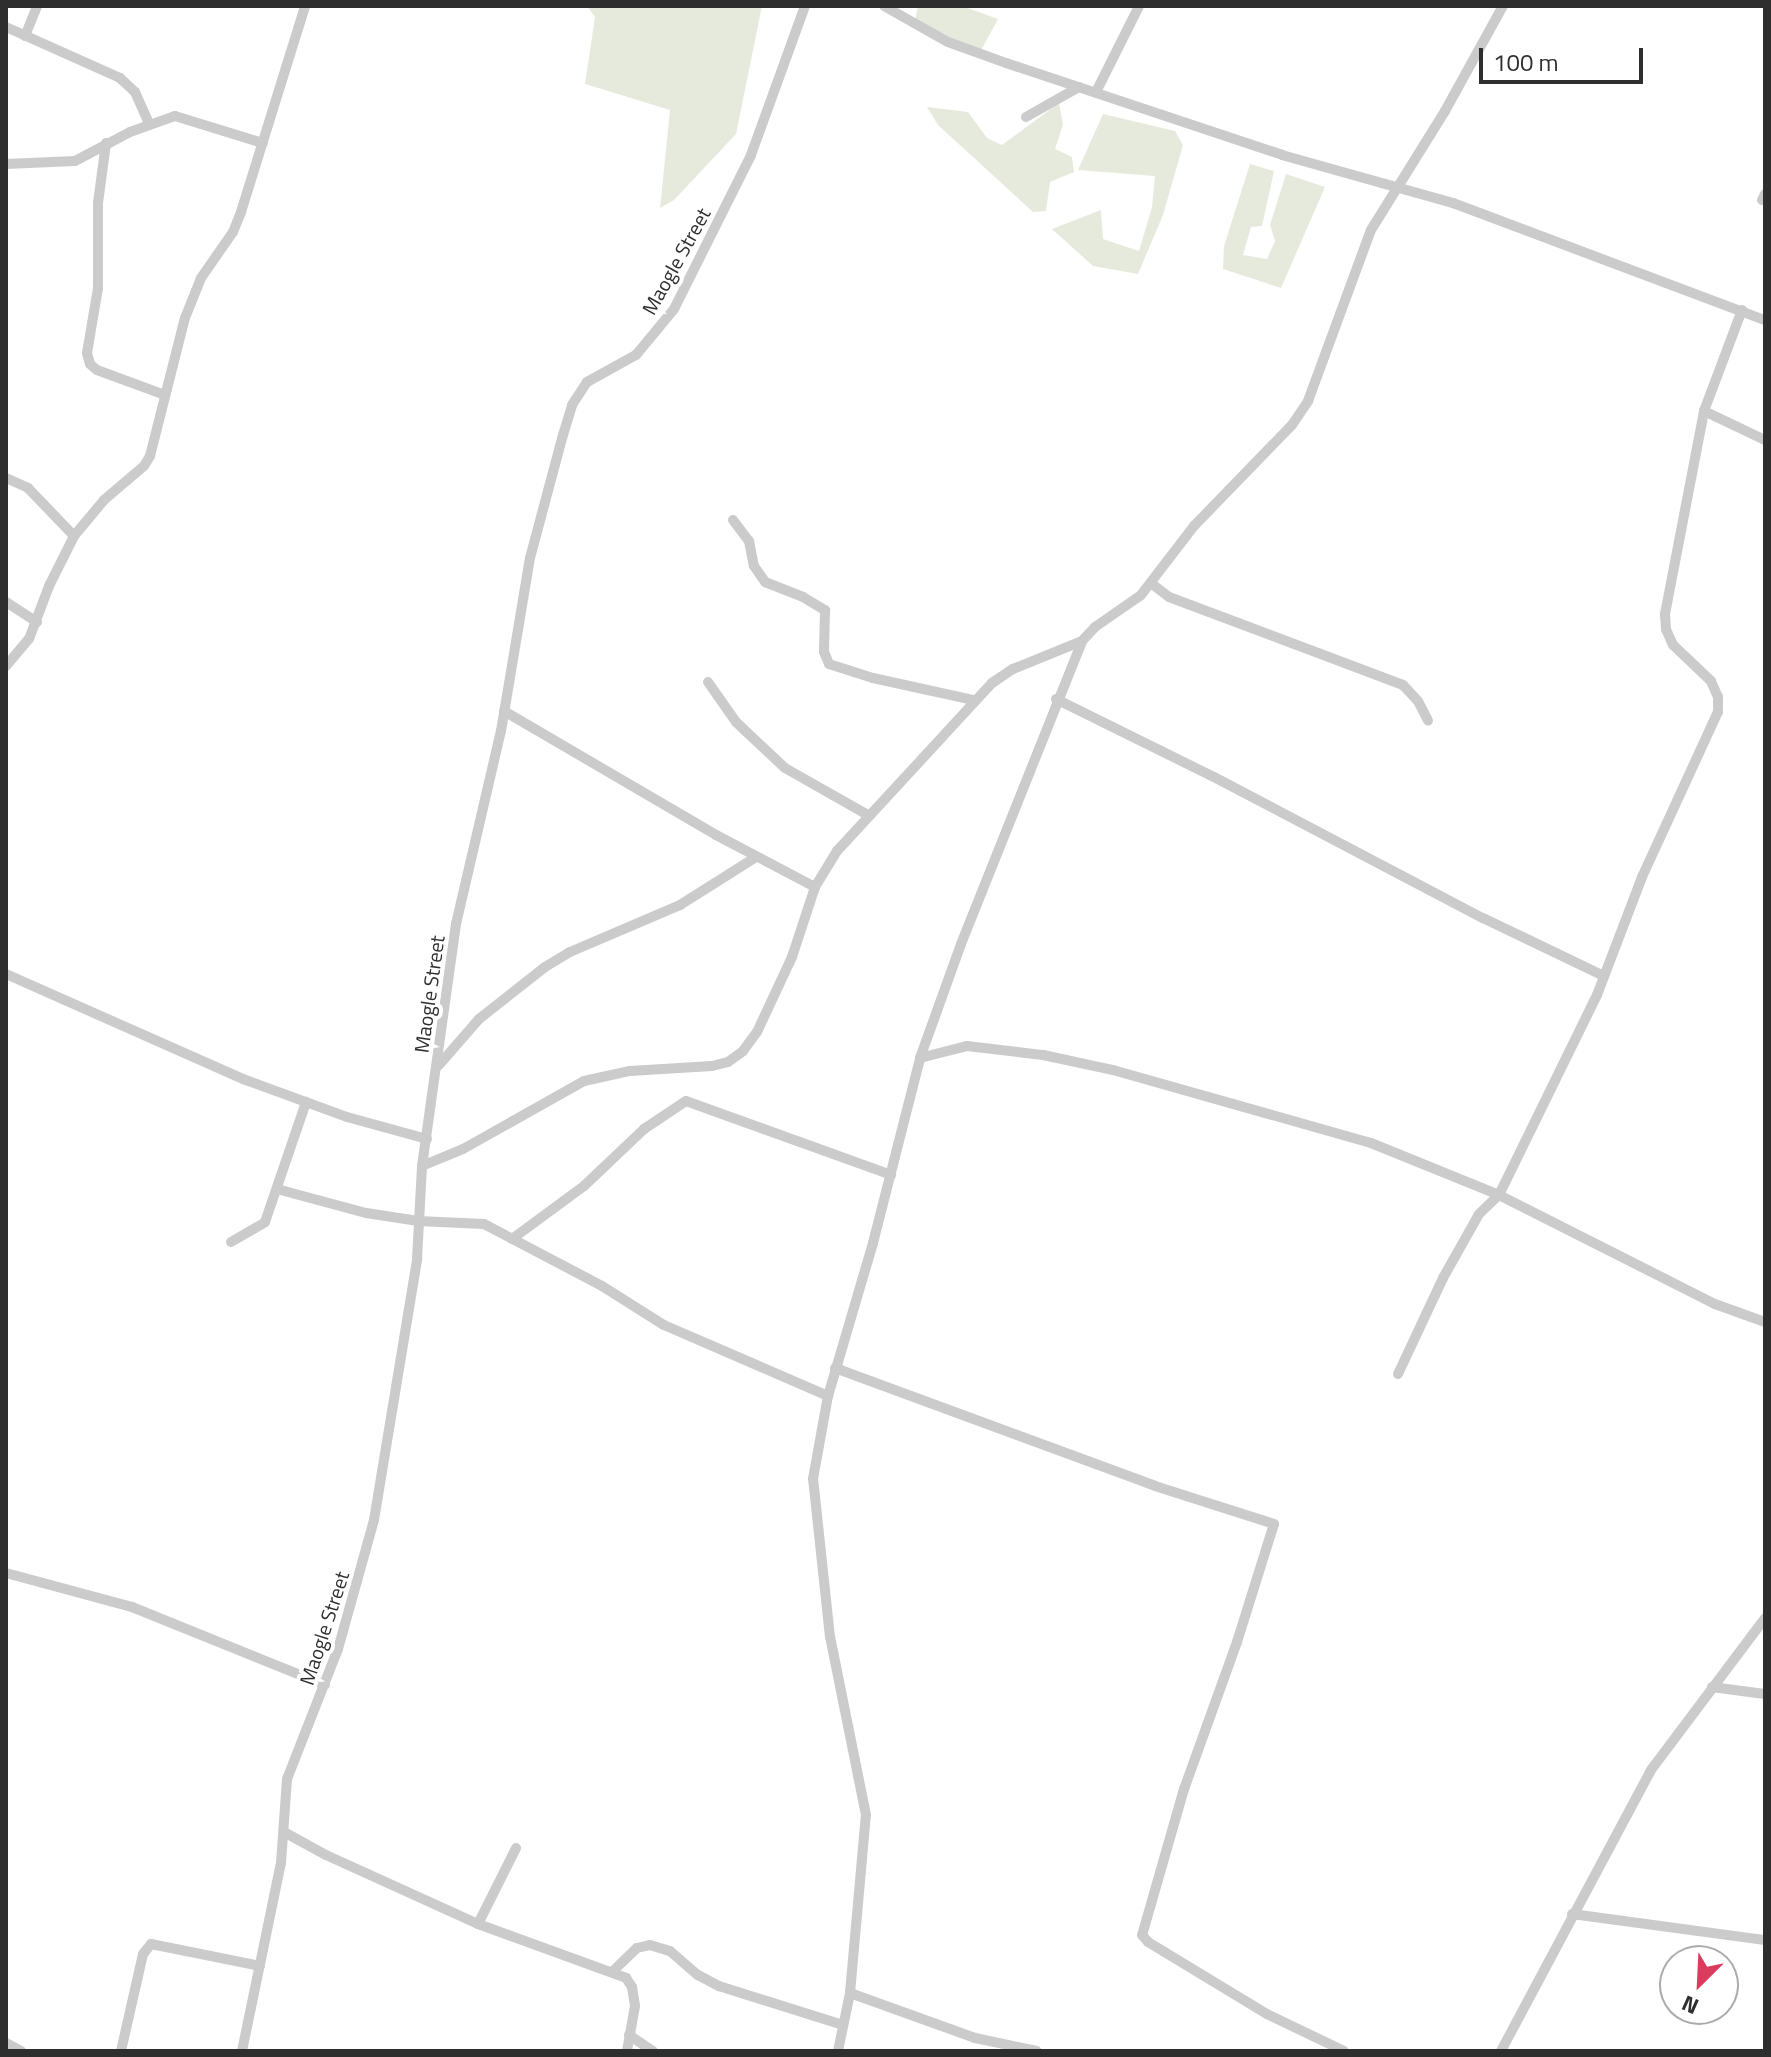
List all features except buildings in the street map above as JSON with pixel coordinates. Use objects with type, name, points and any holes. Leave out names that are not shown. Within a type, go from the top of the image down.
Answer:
[{"type":"street","points":[[25,36],[37,6]]},
{"type":"street","points":[[6,666],[29,639],[49,586],[74,536],[104,500],[144,466],[150,456],[190,305],[209,263],[233,232],[305,6]]},
{"type":"street","name":"Maogle Street","points":[[242,2051],[284,1832],[287,1779],[325,1685],[374,1520],[417,1259],[422,1166],[456,924],[504,711],[530,558],[572,405],[587,382],[636,355],[652,340],[674,309],[751,155],[805,6]]},
{"type":"street","points":[[884,6],[948,42],[1295,159],[1483,214],[1765,320]]},
{"type":"street","points":[[1096,92],[1139,6]]},
{"type":"street","points":[[422,1166],[463,1149],[584,1081],[630,1071],[728,1062],[743,1051],[757,1032],[792,957],[815,887],[837,851],[868,815],[973,700],[1013,669],[1082,641],[1152,584],[1194,526],[1255,466],[1308,401],[1363,248],[1503,6]]},
{"type":"street","points":[[6,27],[120,78],[135,92],[150,125]]},
{"type":"street","points":[[1026,117],[1079,87]]},
{"type":"street","points":[[6,164],[65,163],[175,116],[191,118],[263,143]]},
{"type":"street","points":[[106,143],[98,203],[98,288],[87,353],[90,364],[97,370],[165,395]]},
{"type":"street","points":[[1398,1374],[1443,1278],[1479,1214],[1499,1195],[1604,976],[1642,877],[1718,712],[1718,697],[1711,681],[1673,645],[1666,629],[1669,587],[1704,411],[1742,310]]},
{"type":"street","points":[[1704,411],[1765,440]]},
{"type":"street","points":[[6,478],[28,488],[74,536]]},
{"type":"street","points":[[733,520],[749,541],[754,566],[765,582],[803,597],[825,610],[824,652],[829,664],[873,678],[973,700]]},
{"type":"street","points":[[1152,584],[1169,597],[1403,685],[1418,701],[1428,721]]},
{"type":"street","points":[[6,602],[37,622]]},
{"type":"street","points":[[838,2051],[850,1993],[866,1815],[837,1681],[813,1501],[815,1458],[835,1368],[891,1175],[920,1058],[1056,699],[1082,641]]},
{"type":"street","points":[[708,682],[736,722],[785,768],[868,815]]},
{"type":"street","points":[[1056,699],[1226,783],[1483,918],[1604,976]]},
{"type":"street","points":[[504,711],[756,857],[815,887]]},
{"type":"street","points":[[437,1066],[479,1019],[545,967],[570,952],[680,905],[756,857]]},
{"type":"street","points":[[6,974],[140,1036],[306,1102],[427,1139]]},
{"type":"street","points":[[920,1058],[967,1046],[1043,1055],[1113,1070],[1359,1139],[1499,1195],[1715,1304],[1765,1322]]},
{"type":"street","points":[[512,1239],[584,1186],[644,1129],[686,1101],[710,1107],[891,1175]]},
{"type":"street","points":[[231,1242],[265,1222],[306,1102]]},
{"type":"street","points":[[277,1189],[366,1213],[418,1221],[472,1221],[602,1286],[664,1325],[828,1396]]},
{"type":"street","points":[[835,1368],[1155,1486],[1274,1524],[1237,1642],[1184,1789],[1142,1935],[1148,1942],[1267,2014],[1344,2051]]},
{"type":"street","points":[[6,1573],[132,1607],[325,1685]]},
{"type":"street","points":[[1501,2051],[1651,1770],[1765,1618]]},
{"type":"street","points":[[1712,1687],[1765,1694]]},
{"type":"street","points":[[284,1832],[326,1855],[478,1924],[613,1971],[632,1987],[635,2006],[627,2051]]},
{"type":"street","points":[[478,1924],[516,1848]]},
{"type":"street","points":[[1572,1914],[1765,1940]]},
{"type":"street","points":[[121,2051],[143,1954],[151,1944],[260,1966]]},
{"type":"street","points":[[613,1971],[637,1948],[650,1945],[670,1951],[698,1975],[719,1986],[843,2025]]},
{"type":"street","points":[[850,1993],[975,2038],[1037,2051]]},
{"type":"street","points":[[629,2035],[653,2051]]},
{"type":"street","points":[[6,2043],[21,2051]]},
{"type":"shaded area","points":[[587,6],[762,6],[736,134],[674,200],[660,208],[670,110],[585,84],[595,17]]},
{"type":"shaded area","points":[[918,6],[962,6],[998,19],[979,54],[914,27]]},
{"type":"shaded area","points":[[1059,103],[1063,125],[1055,149],[1072,157],[1074,172],[1050,182],[1046,211],[1033,212],[938,125],[927,107],[968,112],[987,138],[1002,145]]},
{"type":"shaded area","points":[[1103,114],[1175,131],[1183,145],[1163,215],[1138,274],[1093,266],[1052,229],[1101,210],[1103,239],[1139,251],[1152,207],[1155,176],[1078,170]]},
{"type":"shaded area","points":[[1250,164],[1274,171],[1262,226],[1251,227],[1243,255],[1267,259],[1275,241],[1270,225],[1286,174],[1325,187],[1281,288],[1223,269],[1224,246]]}]
